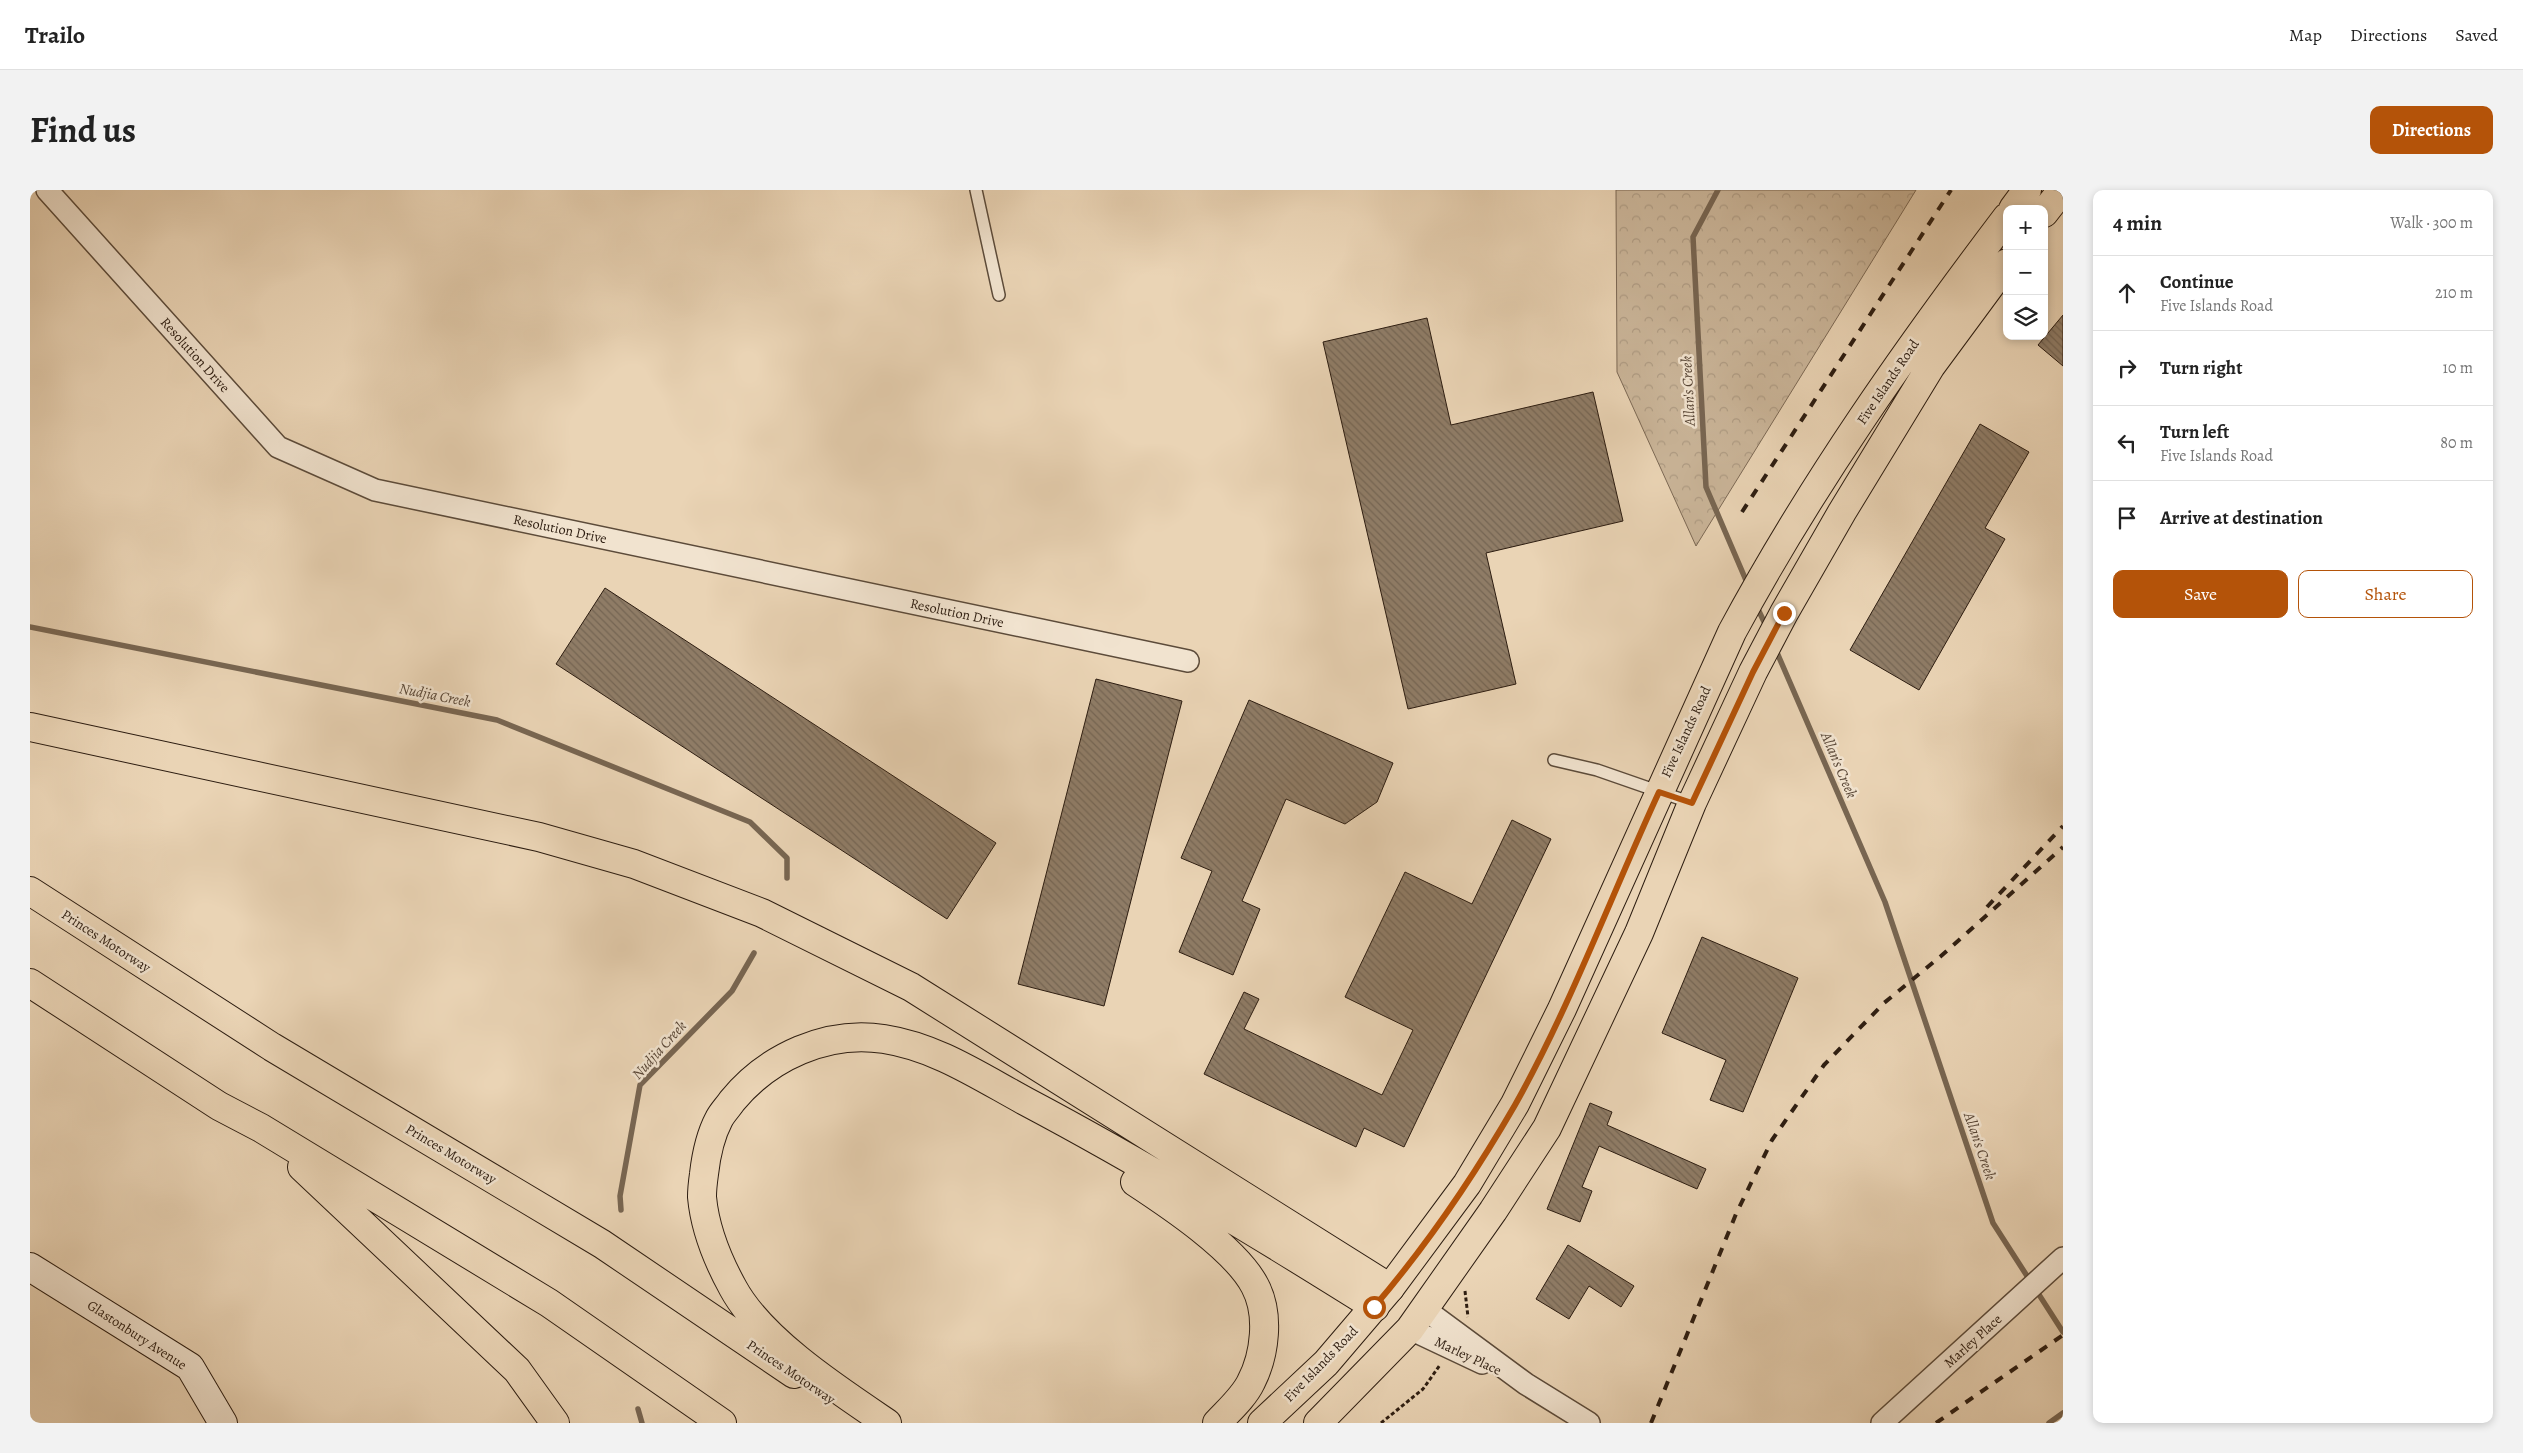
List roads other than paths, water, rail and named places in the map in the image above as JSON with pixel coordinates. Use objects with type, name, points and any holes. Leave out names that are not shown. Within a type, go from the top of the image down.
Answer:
[{"type":"main road","points":[[2016,205],[2027,190]]},
{"type":"main road","points":[[2048,208],[2062,190]]},
{"type":"main road","name":"Five Islands Road","points":[[1262,1423],[1326,1363],[1382,1298],[1467,1184],[1515,1104],[1562,1009],[1732,632],[1763,574],[1898,364],[2003,222]]},
{"type":"main road","name":"Five Islands Road","points":[[1318,1423],[1416,1319],[1493,1211],[1546,1128],[1639,933],[1692,803],[1753,672],[1784,613],[1930,366],[2003,268]]},
{"type":"main road","points":[[30,727],[539,836],[634,864],[720,896],[837,948],[911,987],[1416,1319]]},
{"type":"main road","name":"Princes Motorway","points":[[30,891],[272,1047],[602,1244],[867,1423]]},
{"type":"main road","points":[[30,983],[219,1106],[261,1128],[548,1303],[722,1423]]},
{"type":"main road","points":[[886,1423],[800,1361],[762,1325],[734,1291],[709,1238],[702,1194],[706,1154],[719,1117],[747,1083],[782,1058],[811,1045],[852,1038],[882,1038],[918,1046],[959,1064],[1106,1143],[1382,1298]]},
{"type":"main road","points":[[1055,1116],[1082,1146],[1172,1207],[1202,1231],[1237,1262],[1256,1286],[1262,1310],[1264,1337],[1260,1361],[1251,1384],[1217,1423]]},
{"type":"main road","points":[[261,1128],[517,1370],[555,1423]]},
{"type":"main road","name":"Glastonbury Avenue","points":[[30,1267],[190,1367],[223,1423]]},
{"type":"street","name":"Resolution Drive","points":[[47,190],[278,447],[376,490],[1188,661]]},
{"type":"street","name":"Marley Place","points":[[1882,1423],[2063,1258]]},
{"type":"street","name":"Marley Place","points":[[1416,1319],[1589,1423]]},
{"type":"lane","points":[[976,190],[999,294]]},
{"type":"lane","points":[[1554,760],[1596,770],[1692,803]]},
{"type":"waterway","name":"Allan's Creek","points":[[1718,190],[1693,237],[1706,487],[1748,585]]},
{"type":"waterway","name":"Allan's Creek","points":[[1756,605],[1767,628]]},
{"type":"waterway","name":"Nudjia Creek","points":[[30,627],[497,720],[750,822],[787,858],[787,878]]},
{"type":"waterway","name":"Allan's Creek","points":[[1775,648],[1885,902],[1993,1223],[2063,1332]]},
{"type":"waterway","name":"Nudjia Creek","points":[[621,1210],[620,1196],[640,1085],[732,991],[754,953]]},
{"type":"waterway","name":"Nudjia Creek","points":[[638,1409],[642,1423]]},
{"type":"waterway","name":"Allan's Creek","points":[[2049,1423],[2063,1413]]},
{"type":"railway","points":[[1742,512],[1951,190]]},
{"type":"railway","points":[[1987,907],[2063,826]]},
{"type":"railway","points":[[1651,1423],[1736,1214],[1772,1140],[1824,1065],[1884,1003],[1941,956],[2063,847]]},
{"type":"railway","points":[[1936,1423],[2063,1335]]}]
